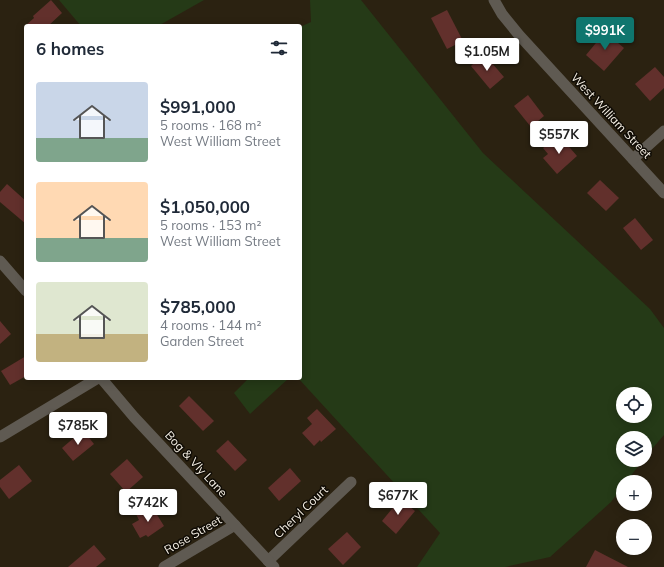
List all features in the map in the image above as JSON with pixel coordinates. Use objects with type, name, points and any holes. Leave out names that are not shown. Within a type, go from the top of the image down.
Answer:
[{"type":"street","name":"West William Street","points":[[494,0],[502,14],[519,35],[664,193]]},
{"type":"street","points":[[633,159],[664,131]]},
{"type":"street","points":[[0,261],[24,289]]},
{"type":"street","points":[[0,437],[97,380]]},
{"type":"street","name":"Bog & Vly Lane","points":[[102,380],[134,417],[271,564]]},
{"type":"street","name":"Cheryl Court","points":[[271,564],[351,482]]},
{"type":"street","name":"Rose Street","points":[[164,567],[235,526]]},
{"type":"green space","points":[[59,0],[204,0],[162,24],[79,24]]},
{"type":"green space","points":[[310,0],[361,0],[483,153],[650,309],[664,328],[664,435],[652,449],[652,431],[616,431],[616,467],[638,467],[631,475],[616,475],[616,495],[611,502],[550,557],[505,567],[417,567],[440,533],[300,380],[302,380],[302,26],[311,22]]},
{"type":"green space","points":[[247,380],[287,380],[250,414],[234,393]]},
{"type":"building","points":[[51,0],[62,13],[50,24],[27,24],[34,18],[33,16]]},
{"type":"building","points":[[447,10],[463,41],[447,49],[431,18]]},
{"type":"building","points":[[605,32],[624,48],[604,71],[586,55]]},
{"type":"building","points":[[484,54],[504,77],[490,89],[471,66]]},
{"type":"building","points":[[655,67],[664,77],[664,88],[650,101],[635,84]]},
{"type":"building","points":[[528,95],[544,116],[531,127],[514,106]]},
{"type":"building","points":[[555,138],[560,144],[564,141],[577,156],[557,174],[543,158],[548,154],[543,148]]},
{"type":"building","points":[[600,180],[619,198],[606,211],[587,193]]},
{"type":"building","points":[[7,184],[24,199],[24,222],[0,202],[0,192]]},
{"type":"building","points":[[635,218],[653,240],[641,250],[623,228]]},
{"type":"building","points":[[0,321],[11,334],[0,344]]},
{"type":"building","points":[[24,357],[24,377],[10,385],[1,371]]},
{"type":"building","points":[[189,396],[214,421],[203,431],[179,406]]},
{"type":"building","points":[[317,409],[336,429],[314,446],[302,433],[312,424],[307,418]]},
{"type":"building","points":[[83,430],[94,444],[73,461],[62,448]]},
{"type":"building","points":[[228,440],[247,460],[235,471],[216,451]]},
{"type":"building","points":[[127,459],[143,477],[126,492],[110,474]]},
{"type":"building","points":[[19,465],[32,481],[9,499],[0,487],[0,480]]},
{"type":"building","points":[[290,468],[301,481],[279,501],[268,488]]},
{"type":"building","points":[[400,499],[415,511],[396,534],[382,521]]},
{"type":"building","points":[[151,505],[164,526],[148,537],[146,535],[140,538],[132,524],[139,520],[136,514]]},
{"type":"building","points":[[347,532],[361,547],[343,565],[328,549]]},
{"type":"building","points":[[94,545],[106,559],[96,567],[68,567]]},
{"type":"building","points":[[595,550],[628,567],[586,567]]}]
